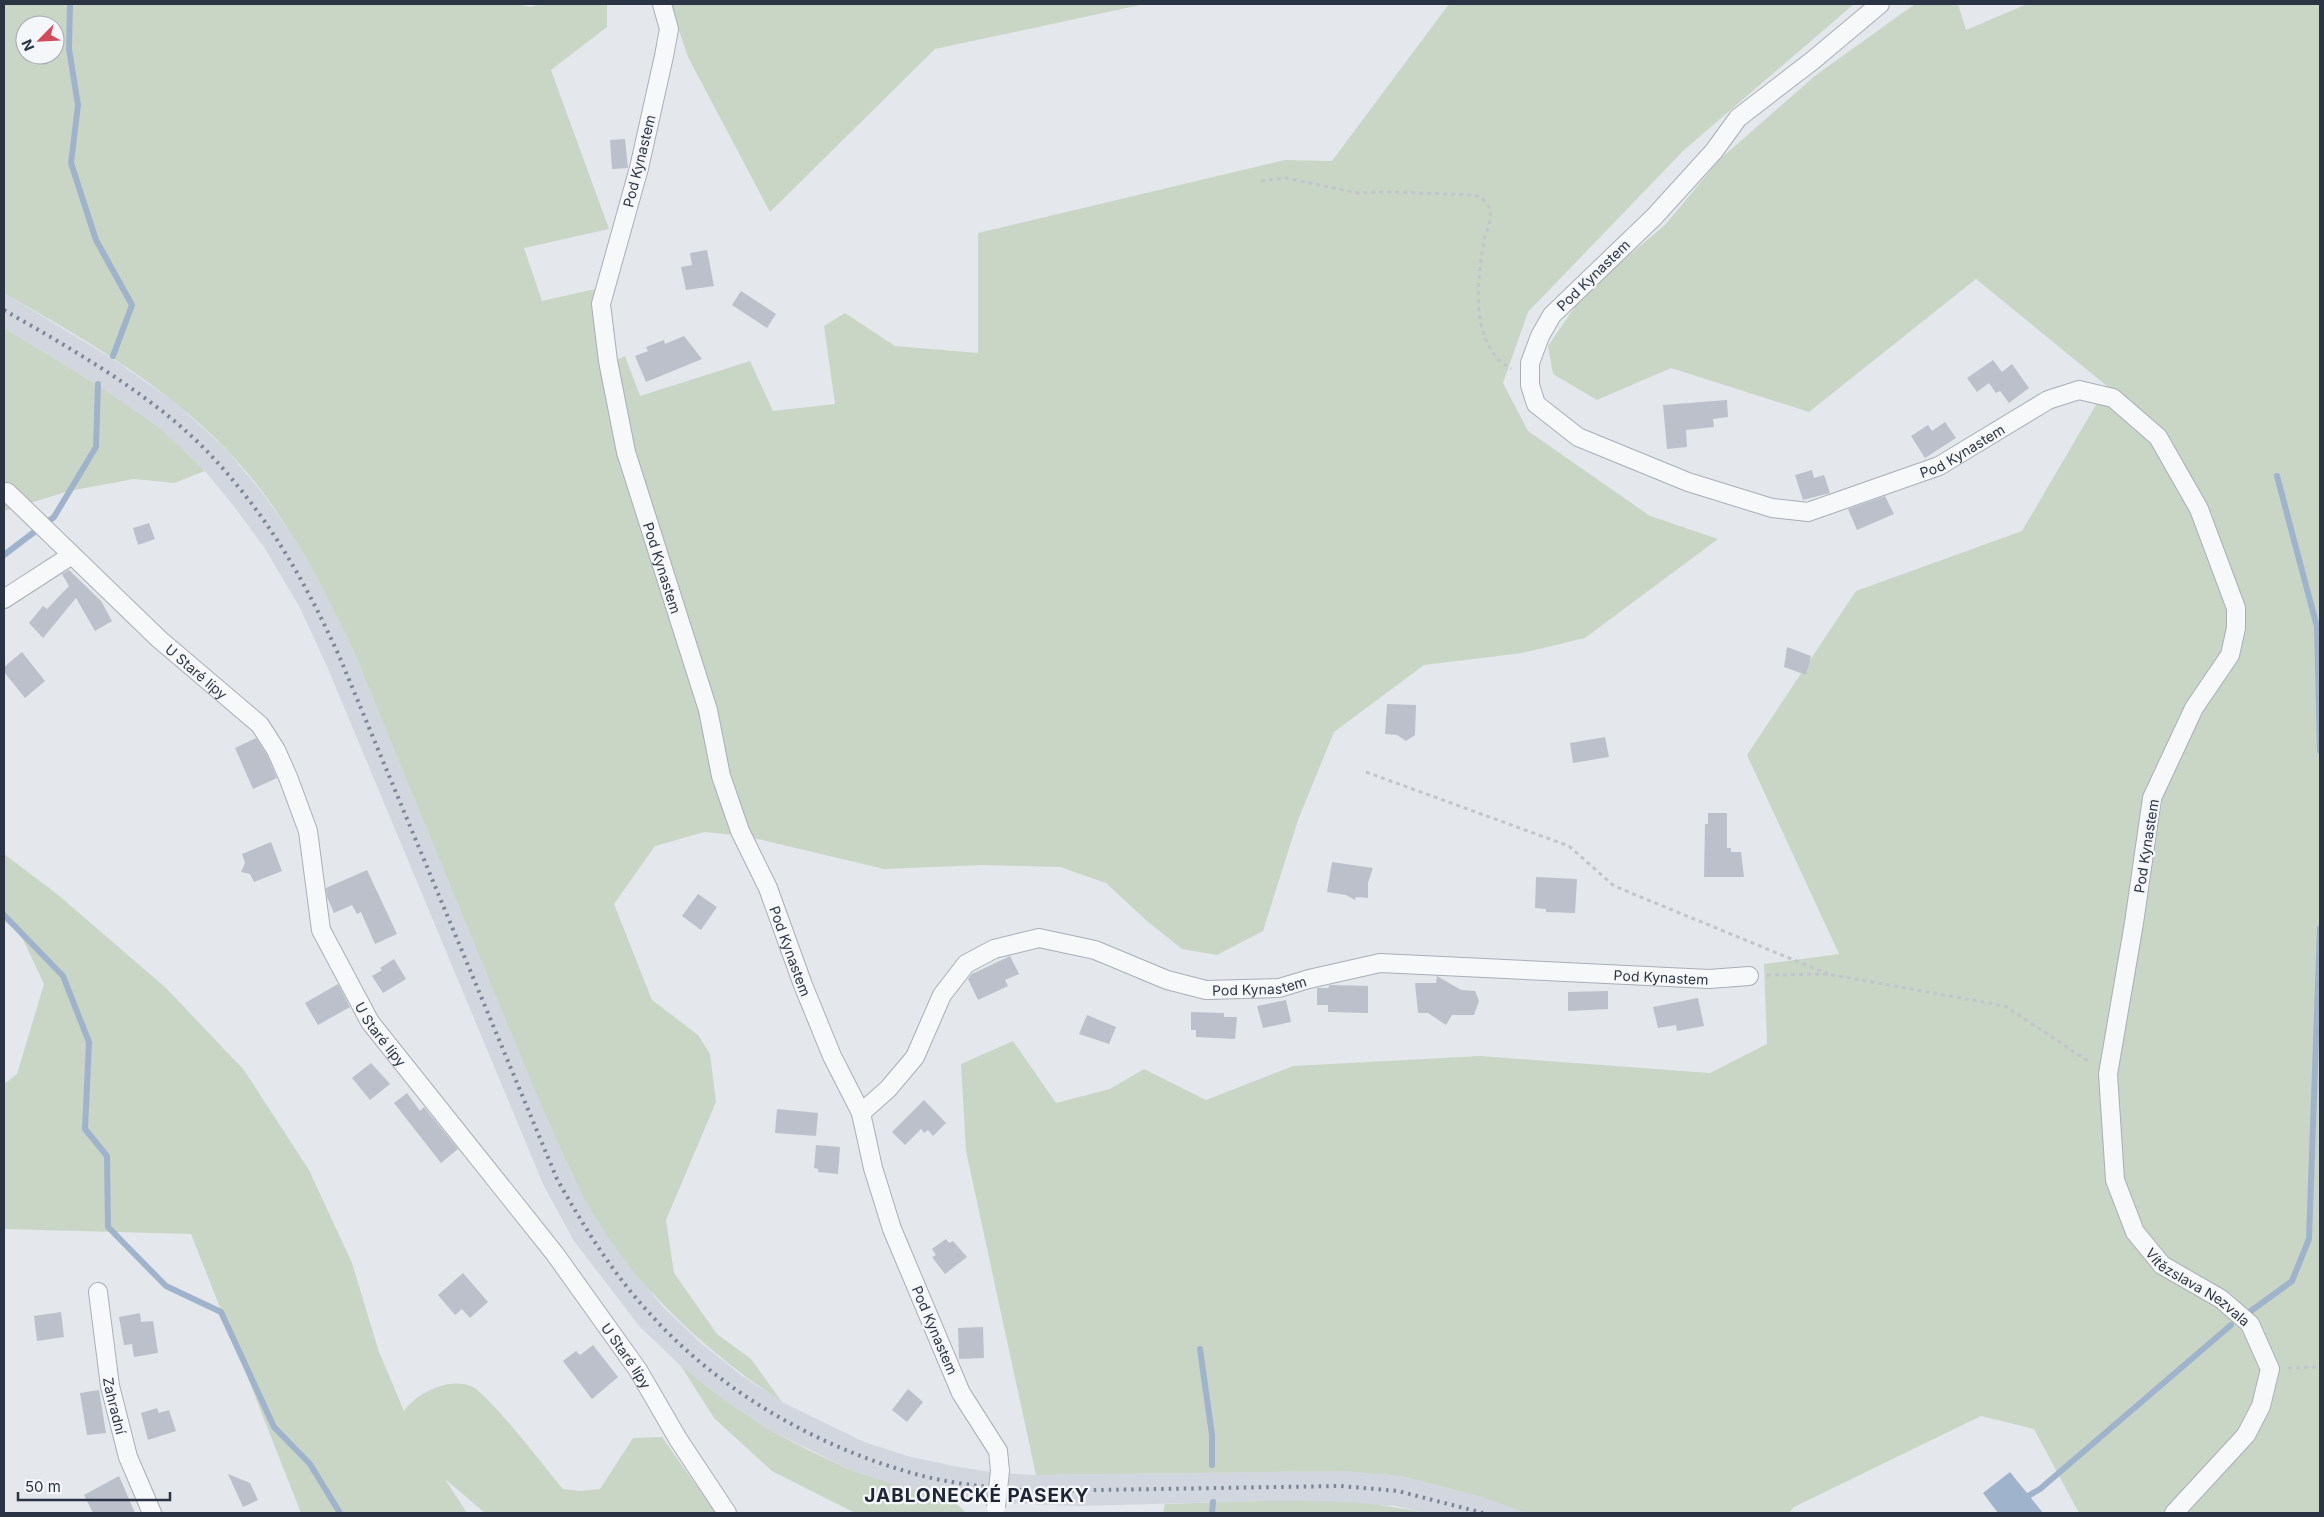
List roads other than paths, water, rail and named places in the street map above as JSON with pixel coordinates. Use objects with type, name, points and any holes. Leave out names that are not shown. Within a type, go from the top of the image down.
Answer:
[{"type":"street","name":"Pod Kynastem","points":[[662,4],[668,29],[664,56],[639,168],[601,304],[610,369],[626,452],[708,710],[721,776],[740,831],[768,888],[832,1056],[861,1113],[873,1168],[892,1228],[961,1394],[998,1451],[1000,1471],[997,1510]]},
{"type":"street","name":"Pod Kynastem","points":[[1880,4],[1812,61],[1738,118],[1714,151],[1654,217],[1552,315],[1540,336],[1530,363],[1530,385],[1536,404],[1578,437],[1688,482],[1772,508],[1808,512],[1939,466],[2048,400],[2079,390],[2113,398],[2158,437],[2199,509],[2236,608],[2236,628],[2230,655],[2194,708],[2152,798],[2134,924],[2108,1074],[2115,1180]]},
{"type":"street","name":"U Staré lípy","points":[[7,492],[159,638],[260,725],[276,750],[308,831],[321,930],[370,1022],[555,1254],[638,1370],[678,1438],[727,1513]]},
{"type":"street","points":[[4,599],[72,555]]},
{"type":"street","name":"Pod Kynastem","points":[[861,1113],[888,1089],[915,1058],[942,995],[966,964],[994,949],[1039,938],[1095,950],[1167,980],[1206,990],[1280,988],[1380,963],[1709,979],[1748,976]]},
{"type":"street","name":"Vítězslava Nezvala","points":[[2115,1180],[2135,1232],[2162,1265],[2221,1299],[2250,1324],[2270,1369],[2261,1406],[2246,1435],[2174,1513]]},
{"type":"street","name":"Zahradní","points":[[98,1292],[110,1386],[128,1457],[152,1513]]},
{"type":"water","points":[[2010,1472],[2043,1513],[1998,1513],[1983,1493]]},
{"type":"waterway","points":[[70,4],[69,49],[78,105],[71,163],[96,240],[132,305],[113,356]]},
{"type":"waterway","points":[[4,555],[54,517],[96,447],[98,384]]},
{"type":"waterway","points":[[2277,476],[2317,627],[2320,751]]},
{"type":"waterway","points":[[4,915],[63,976],[89,1042],[85,1129],[107,1156],[108,1227],[166,1286],[221,1312],[274,1427],[310,1464],[340,1513]]},
{"type":"waterway","points":[[2244,1316],[2292,1281],[2309,1239],[2320,928]]},
{"type":"waterway","points":[[2023,1499],[2040,1489],[2231,1325]]},
{"type":"waterway","points":[[1200,1349],[1212,1435],[1212,1465]]},
{"type":"waterway","points":[[1212,1513],[1213,1502]]},
{"type":"railway","points":[[4,310],[60,342],[116,378],[170,418],[195,439],[217,462],[271,531],[301,579],[340,658],[557,1179],[578,1215],[624,1283],[677,1342],[706,1367],[768,1410],[801,1429],[870,1459],[937,1479],[986,1487],[1036,1491],[1341,1486],[1398,1491],[1483,1513]]},
{"type":"district","name":"JABLONECKÉ PASEKY","points":[[977,1495]]}]
